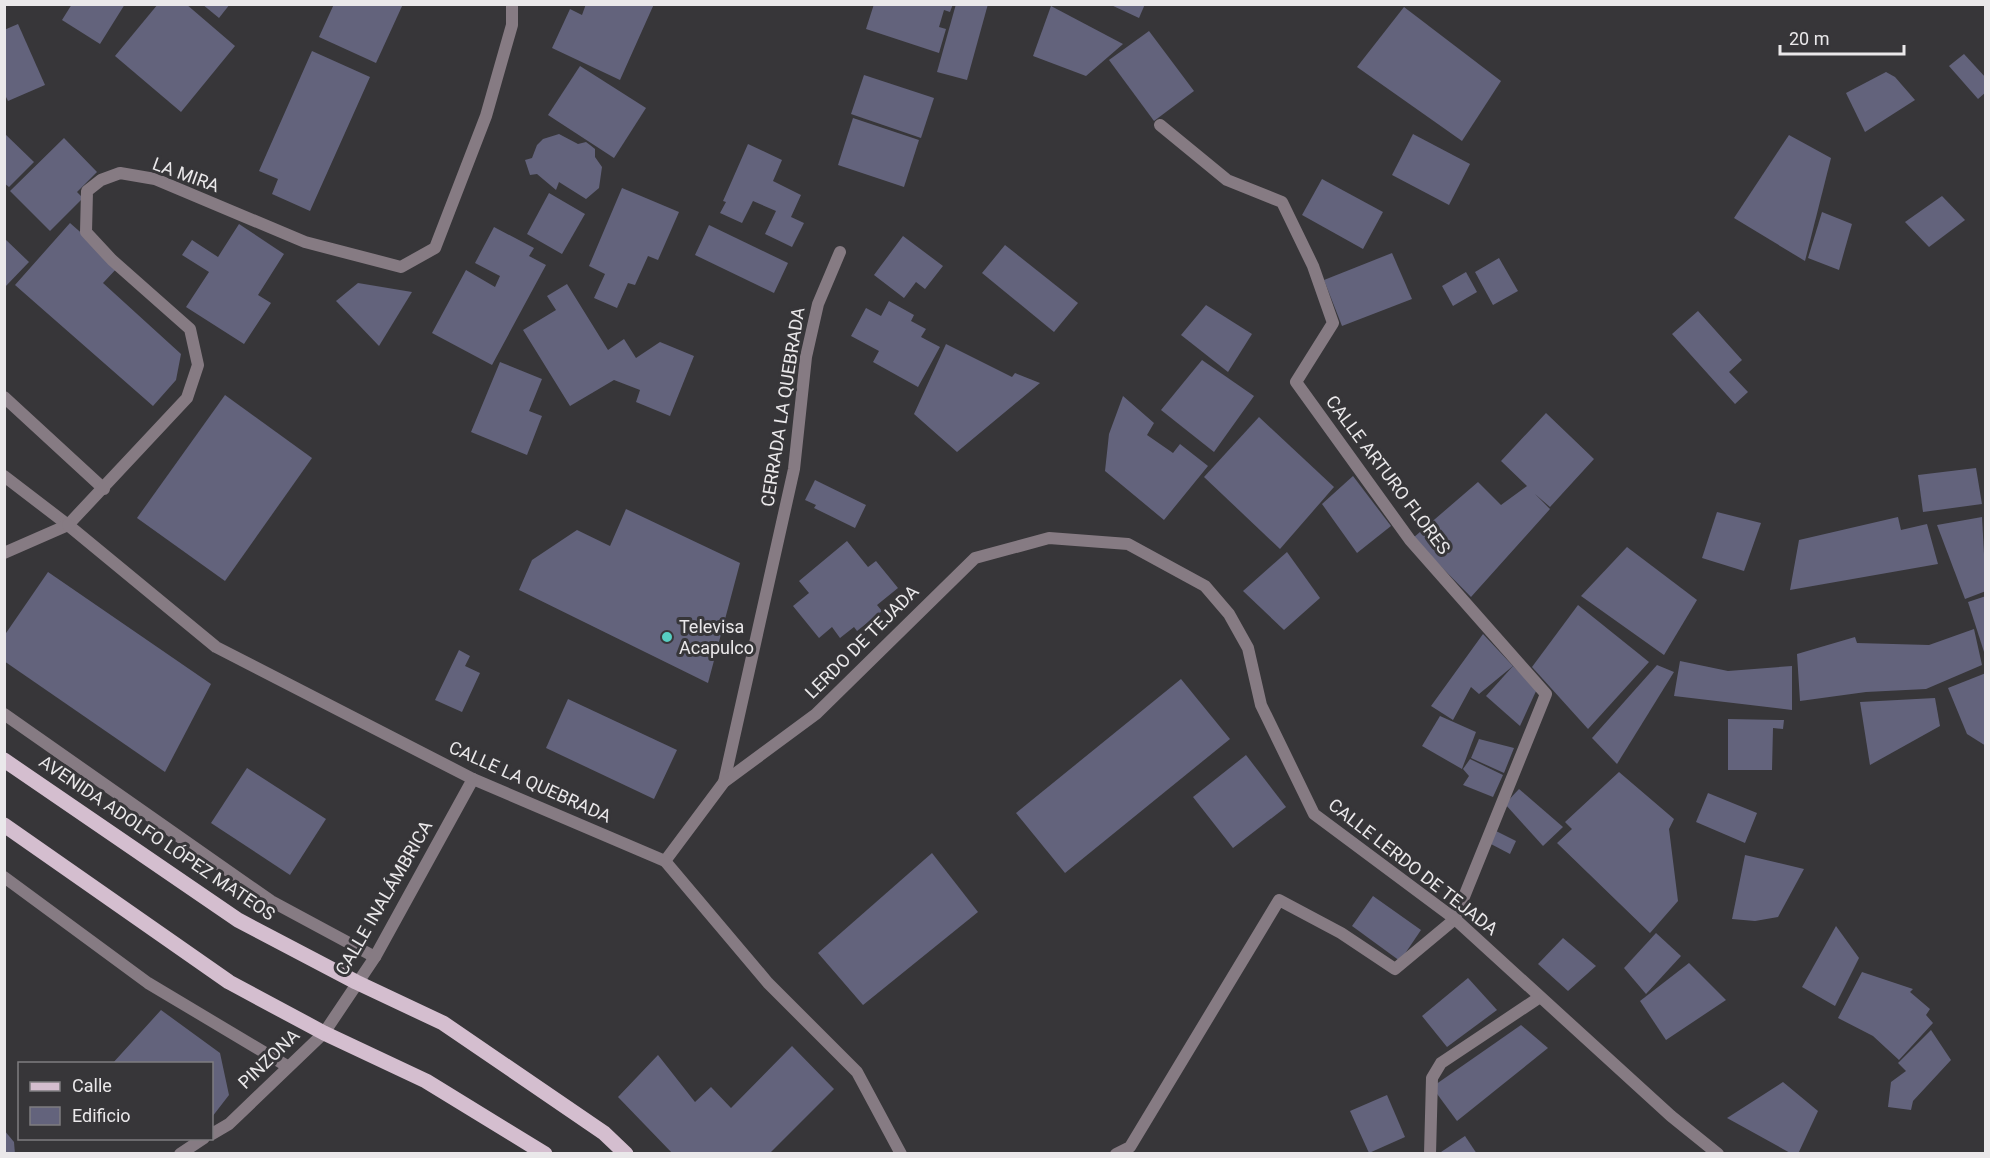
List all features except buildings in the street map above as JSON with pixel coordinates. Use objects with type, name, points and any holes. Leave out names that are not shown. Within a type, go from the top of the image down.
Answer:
[{"type":"main road","name":"AVENIDA ADOLFO LÓPEZ MATEOS","points":[[4,760],[238,920],[356,982],[443,1023],[604,1133],[626,1154]]},
{"type":"main road","points":[[4,825],[229,982],[324,1033],[426,1081],[545,1154]]},
{"type":"street","name":"LA MIRA","points":[[68,525],[187,398],[198,365],[190,329],[112,260],[86,231],[87,191],[101,180],[120,173],[155,179],[305,242],[401,267],[435,248],[486,116],[512,25],[512,4]]},
{"type":"street","name":"CALLE ARTURO FLORES","points":[[1161,124],[1227,180],[1282,202],[1313,266],[1333,323],[1296,382],[1410,540],[1546,694],[1455,920]]},
{"type":"street","name":"CERRADA LA QUEBRADA","points":[[724,782],[794,469],[806,357],[818,304],[840,252]]},
{"type":"street","points":[[4,397],[104,489]]},
{"type":"street","name":"CALLE LA QUEBRADA","points":[[4,476],[68,525],[216,647],[473,779],[665,861],[768,982],[857,1072],[901,1154]]},
{"type":"street","points":[[4,553],[68,525]]},
{"type":"street","name":"LERDO DE TEJADA","points":[[665,861],[724,782],[816,714],[975,558],[1049,538],[1128,544]]},
{"type":"street","name":"CALLE LERDO DE TEJADA","points":[[1128,544],[1205,586],[1229,614],[1248,648],[1261,705],[1314,814],[1455,920],[1671,1116],[1718,1154]]},
{"type":"street","points":[[4,714],[271,901],[375,957]]},
{"type":"street","name":"CALLE INALÁMBRICA","points":[[324,1033],[356,982],[375,957],[473,779]]},
{"type":"street","points":[[4,876],[148,983],[287,1066]]},
{"type":"street","points":[[1116,1154],[1131,1147],[1279,900],[1341,933],[1395,969],[1455,920]]},
{"type":"street","points":[[1430,1154],[1432,1078],[1441,1063],[1540,997]]},
{"type":"street","name":"PINZONA","points":[[213,1133],[229,1124],[324,1033]]},
{"type":"street","points":[[180,1154],[201,1140]]},
{"type":"place","name":"Televisa Acapulco","points":[[667,637]]}]
